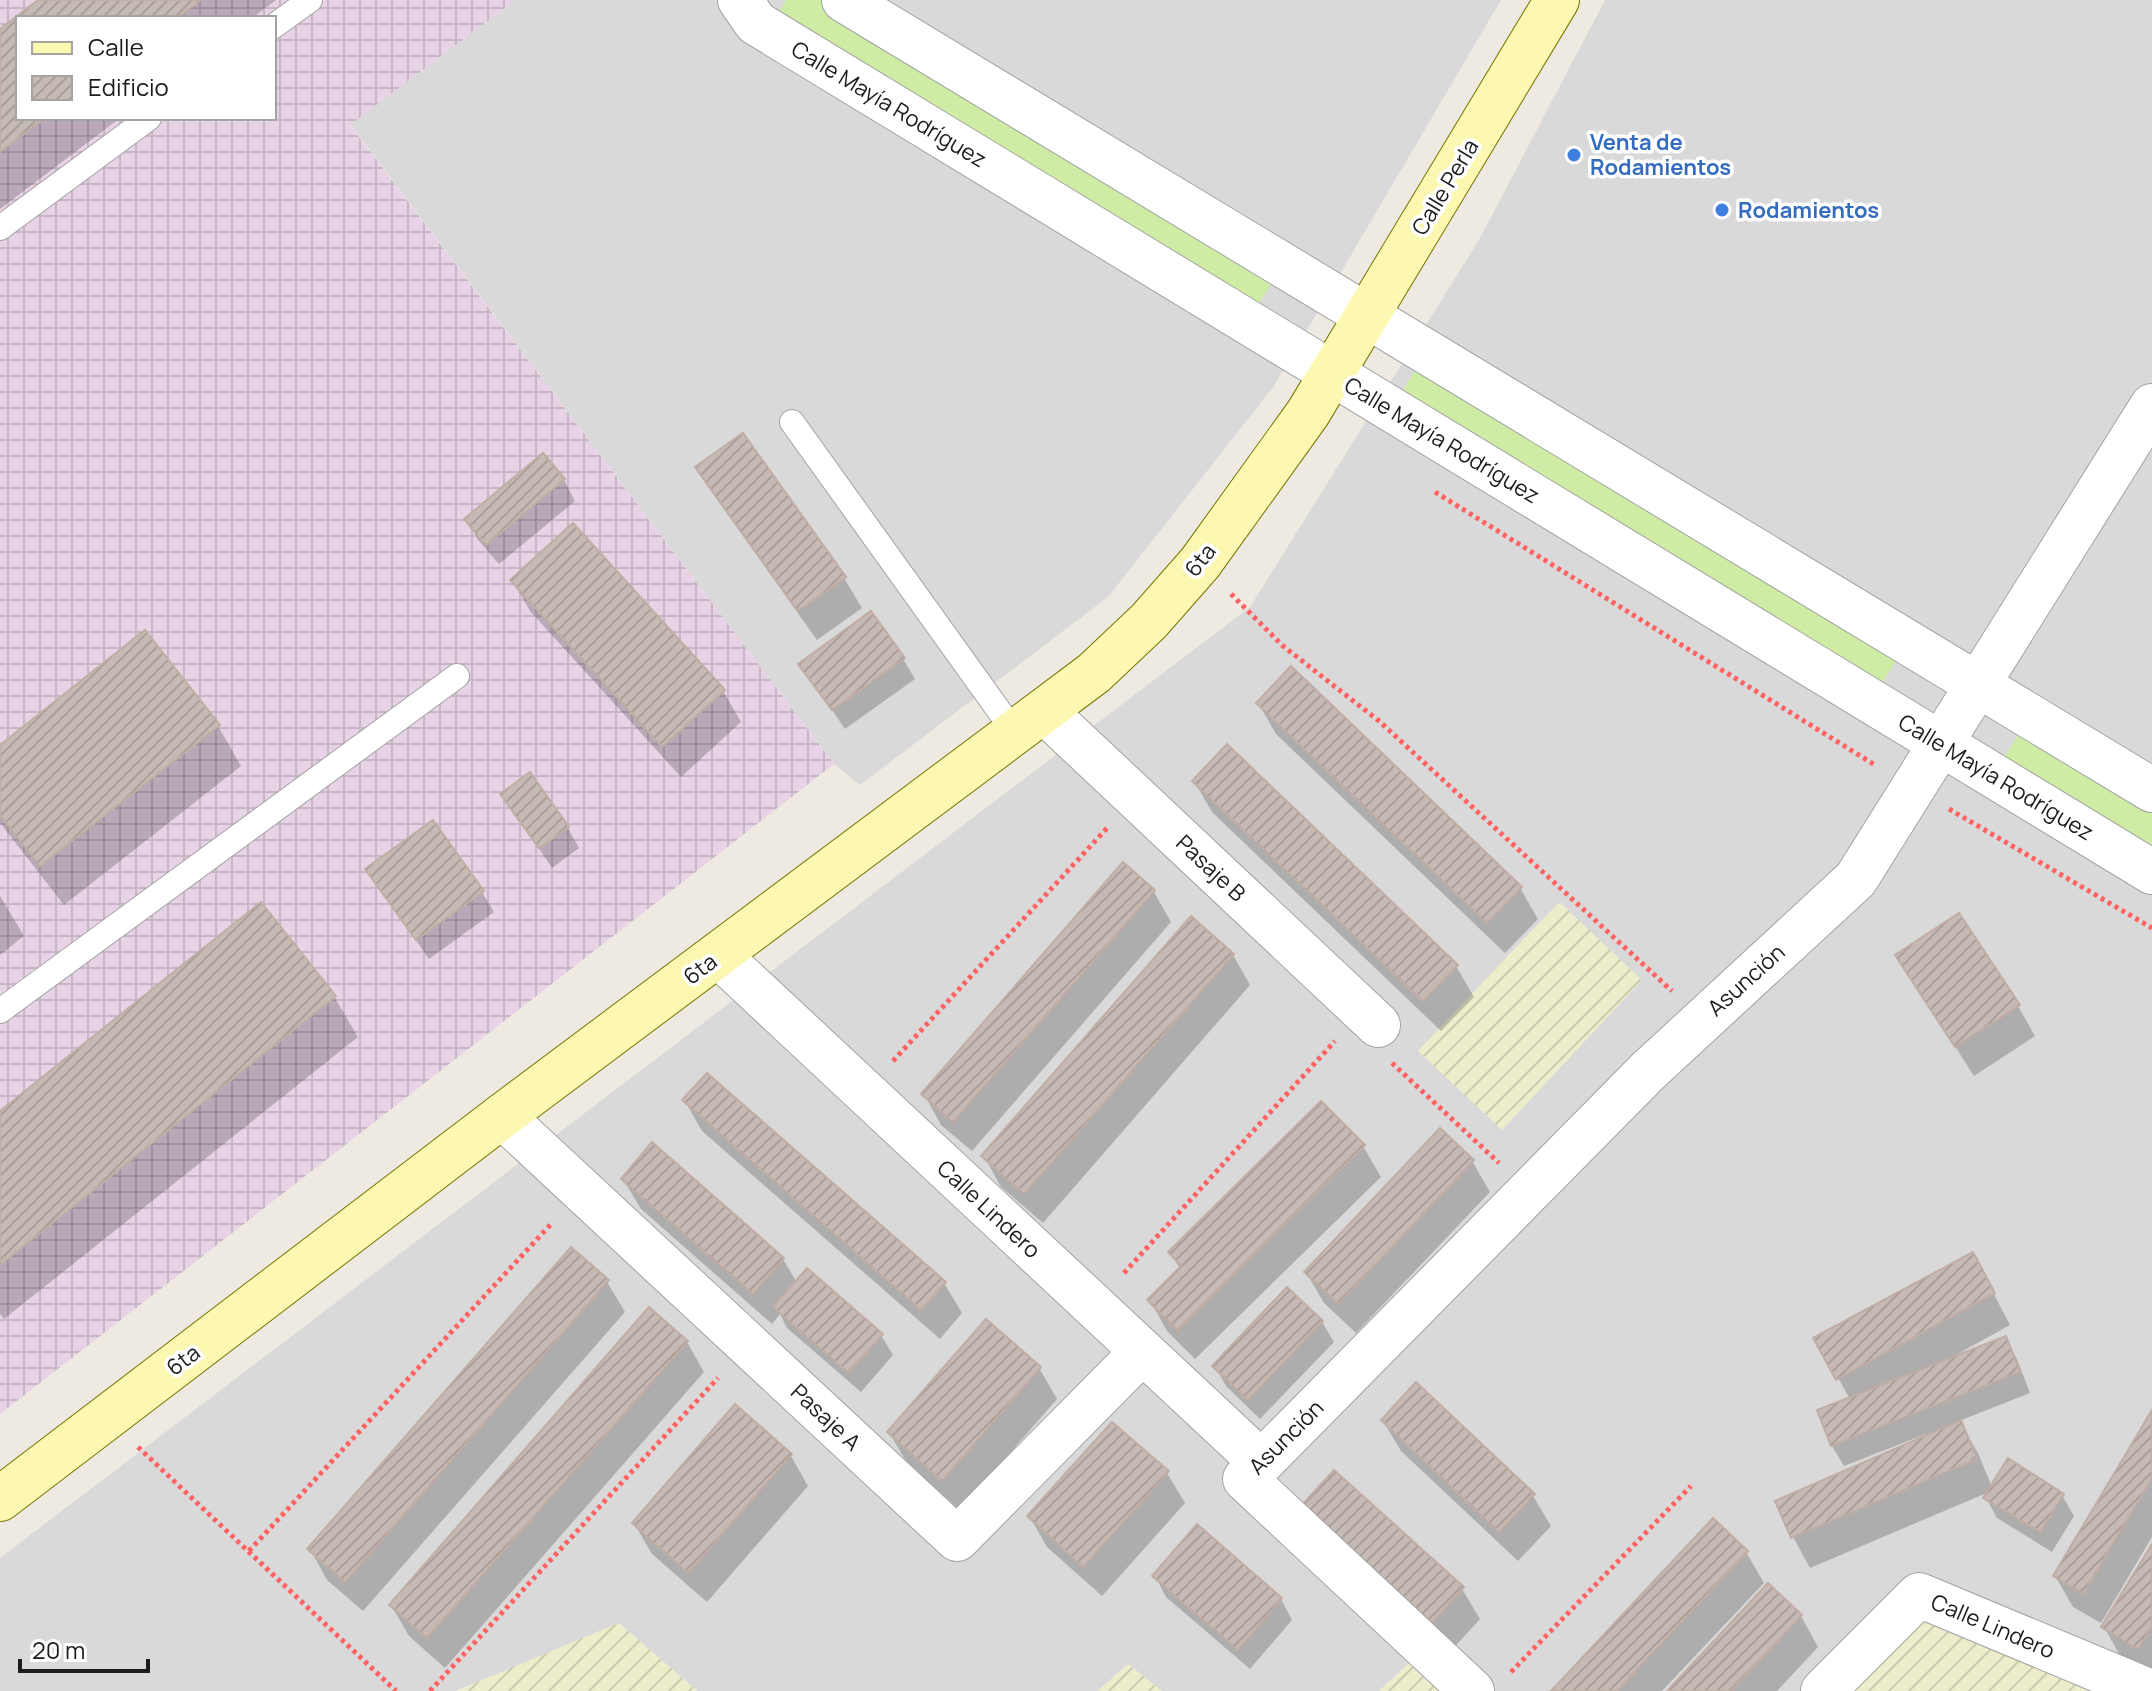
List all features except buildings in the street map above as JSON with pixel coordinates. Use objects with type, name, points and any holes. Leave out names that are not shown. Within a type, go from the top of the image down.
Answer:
[{"type":"main road","name":"Calle Perla","points":[[1333,374],[1557,0]]},
{"type":"main road","name":"6ta","points":[[0,1499],[502,1116],[1094,673],[1149,621],[1200,563],[1333,374]]},
{"type":"street","name":"Calle Mayía Rodríguez","points":[[740,0],[756,23],[2152,872]]},
{"type":"street","points":[[844,0],[2152,790]]},
{"type":"street","name":"Asunción","points":[[1253,1471],[1703,1019],[1856,879],[2152,406]]},
{"type":"street","name":"Pasaje B","points":[[1030,722],[1136,797],[1371,1018]]},
{"type":"street","name":"Calle Lindero","points":[[718,955],[1142,1352],[1253,1471],[1488,1685]]},
{"type":"street","name":"Pasaje A","points":[[502,1116],[957,1539],[1142,1352]]},
{"type":"street","name":"Calle Lindero","points":[[1823,1691],[1919,1595],[2149,1691]]},
{"type":"lane","points":[[276,25],[310,0]]},
{"type":"lane","points":[[0,228],[146,120]]},
{"type":"lane","points":[[792,422],[1030,722]]},
{"type":"lane","points":[[0,1011],[457,676]]},
{"type":"path","points":[[1429,488],[1913,789],[2152,928]]},
{"type":"path","points":[[1200,563],[1283,646],[1379,721],[1703,1019]]},
{"type":"path","points":[[864,1092],[1136,797]]},
{"type":"path","points":[[1093,1307],[1371,1018],[1388,1059],[1529,1191]]},
{"type":"path","points":[[249,1551],[583,1191]]},
{"type":"path","points":[[430,1691],[749,1345]]},
{"type":"path","points":[[106,1418],[396,1691]]},
{"type":"path","points":[[1488,1685],[1691,1486]]},
{"type":"shaded area","points":[[0,0],[515,0],[350,125],[834,764],[0,1414]]},
{"type":"shaded area","points":[[515,0],[1501,0],[1274,386],[1108,597],[860,785],[834,764],[350,124]]},
{"type":"shaded area","points":[[1605,0],[2152,0],[2152,1691],[1472,1691],[1426,1648],[1379,1691],[1162,1691],[1128,1664],[1098,1691],[697,1691],[619,1623],[456,1691],[0,1691],[0,1558],[1250,607],[1479,240]]},
{"type":"green space","points":[[786,0],[821,0],[1275,278],[1253,312],[775,18]]},
{"type":"green space","points":[[1419,364],[1898,657],[1877,691],[1398,398]]},
{"type":"green space","points":[[2023,727],[2152,807],[2152,854],[2002,761]]},
{"type":"green space","points":[[1559,902],[1642,980],[1502,1130],[1418,1051]]},
{"type":"green space","points":[[1919,1595],[2141,1691],[1823,1691]]},
{"type":"green space","points":[[619,1623],[697,1691],[456,1691]]},
{"type":"green space","points":[[1426,1648],[1472,1691],[1379,1691]]},
{"type":"green space","points":[[1128,1664],[1162,1691],[1098,1691]]},
{"type":"place","name":"Venta de Rodamientos","points":[[1574,155]]},
{"type":"place","name":"Rodamientos","points":[[1722,210]]}]
